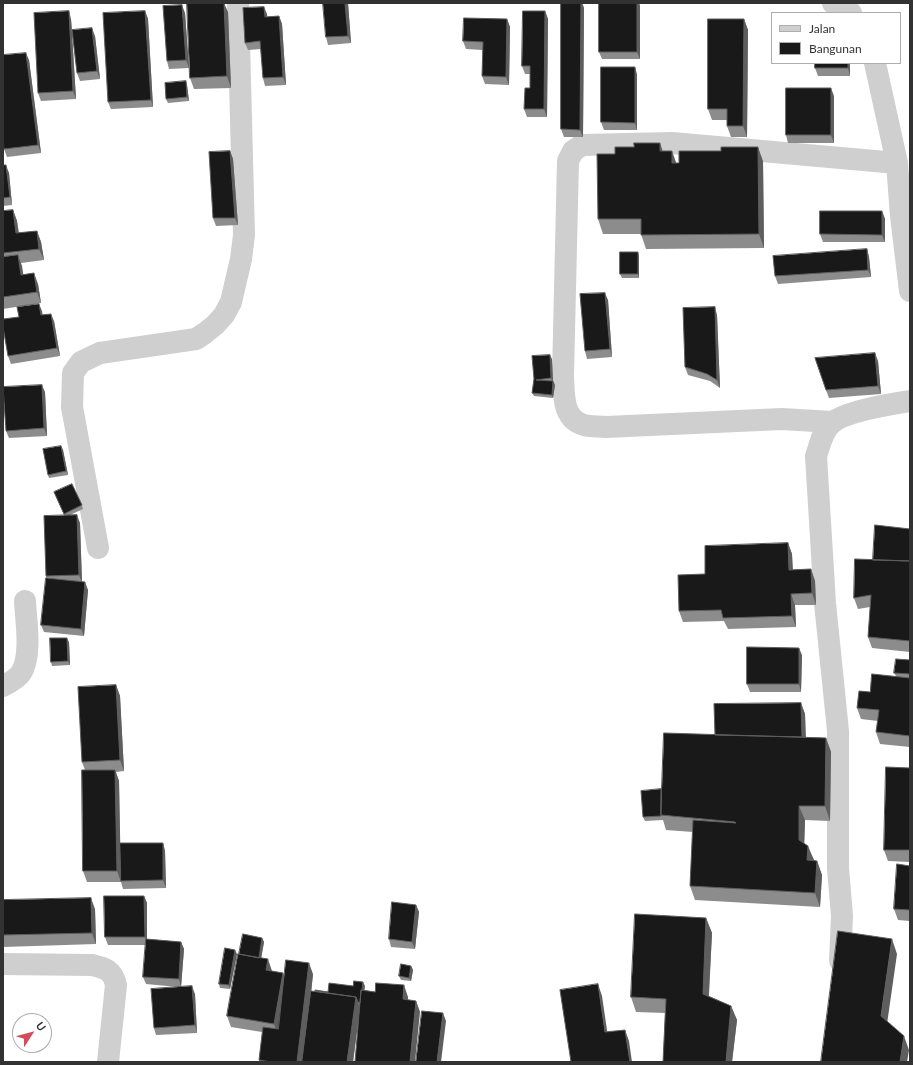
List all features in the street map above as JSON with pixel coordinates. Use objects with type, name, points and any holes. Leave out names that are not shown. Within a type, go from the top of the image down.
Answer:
[{"type":"street","points":[[98,548],[72,406],[73,373],[82,362],[100,353],[196,339],[215,325],[224,315],[231,302],[241,258],[244,235],[238,3]]},
{"type":"street","points":[[833,3],[850,12]]},
{"type":"street","points":[[875,64],[897,163],[908,248],[910,291]]},
{"type":"street","points":[[832,422],[782,419],[606,427],[585,426],[574,421],[566,410],[563,375],[568,161],[573,151],[582,145],[672,144],[897,163]]},
{"type":"street","points":[[839,979],[842,916],[838,868],[838,731],[825,603],[816,456],[822,435],[832,422],[851,413],[910,401]]},
{"type":"street","points":[[3,686],[21,674],[27,660],[25,601]]},
{"type":"street","points":[[3,964],[92,964],[105,968],[114,979],[116,985],[108,1062]]},
{"type":"building","points":[[187,3],[224,3],[227,76],[190,78]]},
{"type":"building","points":[[323,3],[345,3],[348,36],[326,37]]},
{"type":"building","points":[[561,3],[581,3],[580,130],[561,129]]},
{"type":"building","points":[[599,3],[637,3],[637,52],[599,52]]},
{"type":"building","points":[[182,5],[186,60],[167,61],[163,6]]},
{"type":"building","points":[[264,7],[265,17],[279,16],[283,77],[263,78],[260,41],[245,43],[243,8]]},
{"type":"building","points":[[69,11],[73,91],[38,93],[34,13]]},
{"type":"building","points":[[145,11],[151,100],[108,102],[103,13]]},
{"type":"building","points":[[523,11],[545,11],[544,109],[524,109],[525,88],[530,88],[530,66],[522,66]]},
{"type":"building","points":[[464,18],[507,19],[506,77],[482,76],[483,42],[463,41]]},
{"type":"building","points":[[708,19],[744,19],[743,126],[727,126],[727,109],[708,109]]},
{"type":"building","points":[[92,28],[97,71],[77,73],[72,30]]},
{"type":"building","points":[[26,53],[38,145],[4,149],[3,55]]},
{"type":"building","points":[[815,64],[848,64],[848,68],[815,68]]},
{"type":"building","points":[[601,67],[635,67],[635,123],[601,122]]},
{"type":"building","points":[[186,81],[187,97],[166,99],[165,83]]},
{"type":"building","points":[[786,88],[831,88],[831,135],[786,135]]},
{"type":"building","points":[[634,143],[660,143],[660,151],[672,151],[672,163],[679,163],[679,151],[721,151],[721,147],[758,147],[759,234],[641,235],[641,219],[598,219],[597,154],[615,154],[615,147],[634,147]]},
{"type":"building","points":[[230,151],[235,218],[213,218],[209,152]]},
{"type":"building","points":[[3,165],[6,165],[10,197],[3,198]]},
{"type":"building","points":[[13,210],[16,233],[37,231],[39,249],[3,253],[3,211]]},
{"type":"building","points":[[820,211],[882,211],[882,235],[820,234]]},
{"type":"building","points":[[867,249],[868,270],[775,276],[773,256]]},
{"type":"building","points":[[620,252],[638,252],[638,274],[620,274]]},
{"type":"building","points":[[18,255],[21,275],[34,273],[37,292],[3,297],[3,257]]},
{"type":"building","points":[[605,293],[610,349],[585,351],[580,294]]},
{"type":"building","points":[[39,304],[41,315],[51,314],[57,348],[8,356],[3,319],[19,317],[17,307]]},
{"type":"building","points":[[715,307],[717,380],[707,374],[685,367],[683,308]]},
{"type":"building","points":[[875,353],[878,386],[826,390],[815,358]]},
{"type":"building","points":[[550,355],[551,378],[536,380],[553,381],[552,395],[532,393],[534,379],[532,356]]},
{"type":"building","points":[[42,385],[44,428],[6,431],[3,387]]},
{"type":"building","points":[[61,446],[66,471],[48,475],[43,449]]},
{"type":"building","points":[[72,484],[82,505],[64,514],[54,492]]},
{"type":"building","points":[[77,515],[79,575],[46,576],[44,516]]},
{"type":"building","points":[[875,525],[910,529],[910,561],[873,560]]},
{"type":"building","points":[[788,543],[789,570],[811,569],[812,593],[791,594],[792,616],[723,618],[721,610],[679,611],[678,575],[705,574],[705,546]]},
{"type":"building","points":[[855,559],[910,561],[910,641],[868,637],[871,595],[854,598]]},
{"type":"building","points":[[46,578],[85,582],[81,629],[41,625]]},
{"type":"building","points":[[50,638],[67,638],[68,661],[51,662]]},
{"type":"building","points":[[747,647],[799,648],[799,684],[747,684]]},
{"type":"building","points":[[896,659],[910,660],[910,674],[894,673]]},
{"type":"building","points":[[872,674],[910,678],[910,736],[876,732],[879,710],[857,708],[859,691],[870,692]]},
{"type":"building","points":[[116,685],[120,760],[82,762],[78,687]]},
{"type":"building","points":[[801,703],[802,737],[715,735],[714,704]]},
{"type":"building","points":[[664,733],[826,738],[825,806],[799,806],[799,840],[808,846],[807,860],[817,861],[815,893],[690,886],[693,820],[736,823],[661,815]]},
{"type":"building","points":[[886,767],[910,768],[910,850],[884,850]]},
{"type":"building","points":[[82,770],[115,770],[117,871],[83,871]]},
{"type":"building","points":[[661,789],[661,816],[643,817],[641,791]]},
{"type":"building","points":[[120,843],[163,843],[163,880],[121,881]]},
{"type":"building","points":[[897,864],[910,866],[910,910],[894,909]]},
{"type":"building","points":[[104,896],[144,896],[145,937],[105,937]]},
{"type":"building","points":[[91,898],[92,933],[3,935],[3,900]]},
{"type":"building","points":[[392,902],[416,905],[412,942],[389,939]]},
{"type":"building","points":[[635,914],[706,918],[703,994],[731,1006],[726,1062],[663,1062],[666,999],[631,997]]},
{"type":"building","points":[[838,931],[892,939],[881,1016],[904,1036],[900,1062],[821,1062]]},
{"type":"building","points":[[243,934],[262,938],[259,958],[239,954]]},
{"type":"building","points":[[146,939],[181,942],[179,979],[143,977]]},
{"type":"building","points":[[225,948],[235,950],[229,985],[219,984]]},
{"type":"building","points":[[238,954],[268,959],[266,970],[283,973],[274,1024],[227,1016]]},
{"type":"building","points":[[286,960],[309,963],[297,1062],[271,1062],[259,1060],[263,1027],[278,1029]]},
{"type":"building","points":[[401,964],[411,966],[409,978],[399,976]]},
{"type":"building","points":[[354,981],[363,982],[360,1003],[356,997],[315,991],[328,992],[329,983],[353,986]]},
{"type":"building","points":[[376,983],[404,985],[403,999],[416,1001],[410,1062],[355,1062],[361,990],[375,992]]},
{"type":"building","points":[[598,984],[605,1032],[625,1030],[630,1062],[571,1062],[560,990]]},
{"type":"building","points":[[192,986],[195,1025],[154,1028],[151,989]]},
{"type":"building","points":[[311,991],[356,997],[347,1062],[302,1062]]},
{"type":"building","points":[[422,1011],[443,1013],[437,1062],[416,1062]]}]
